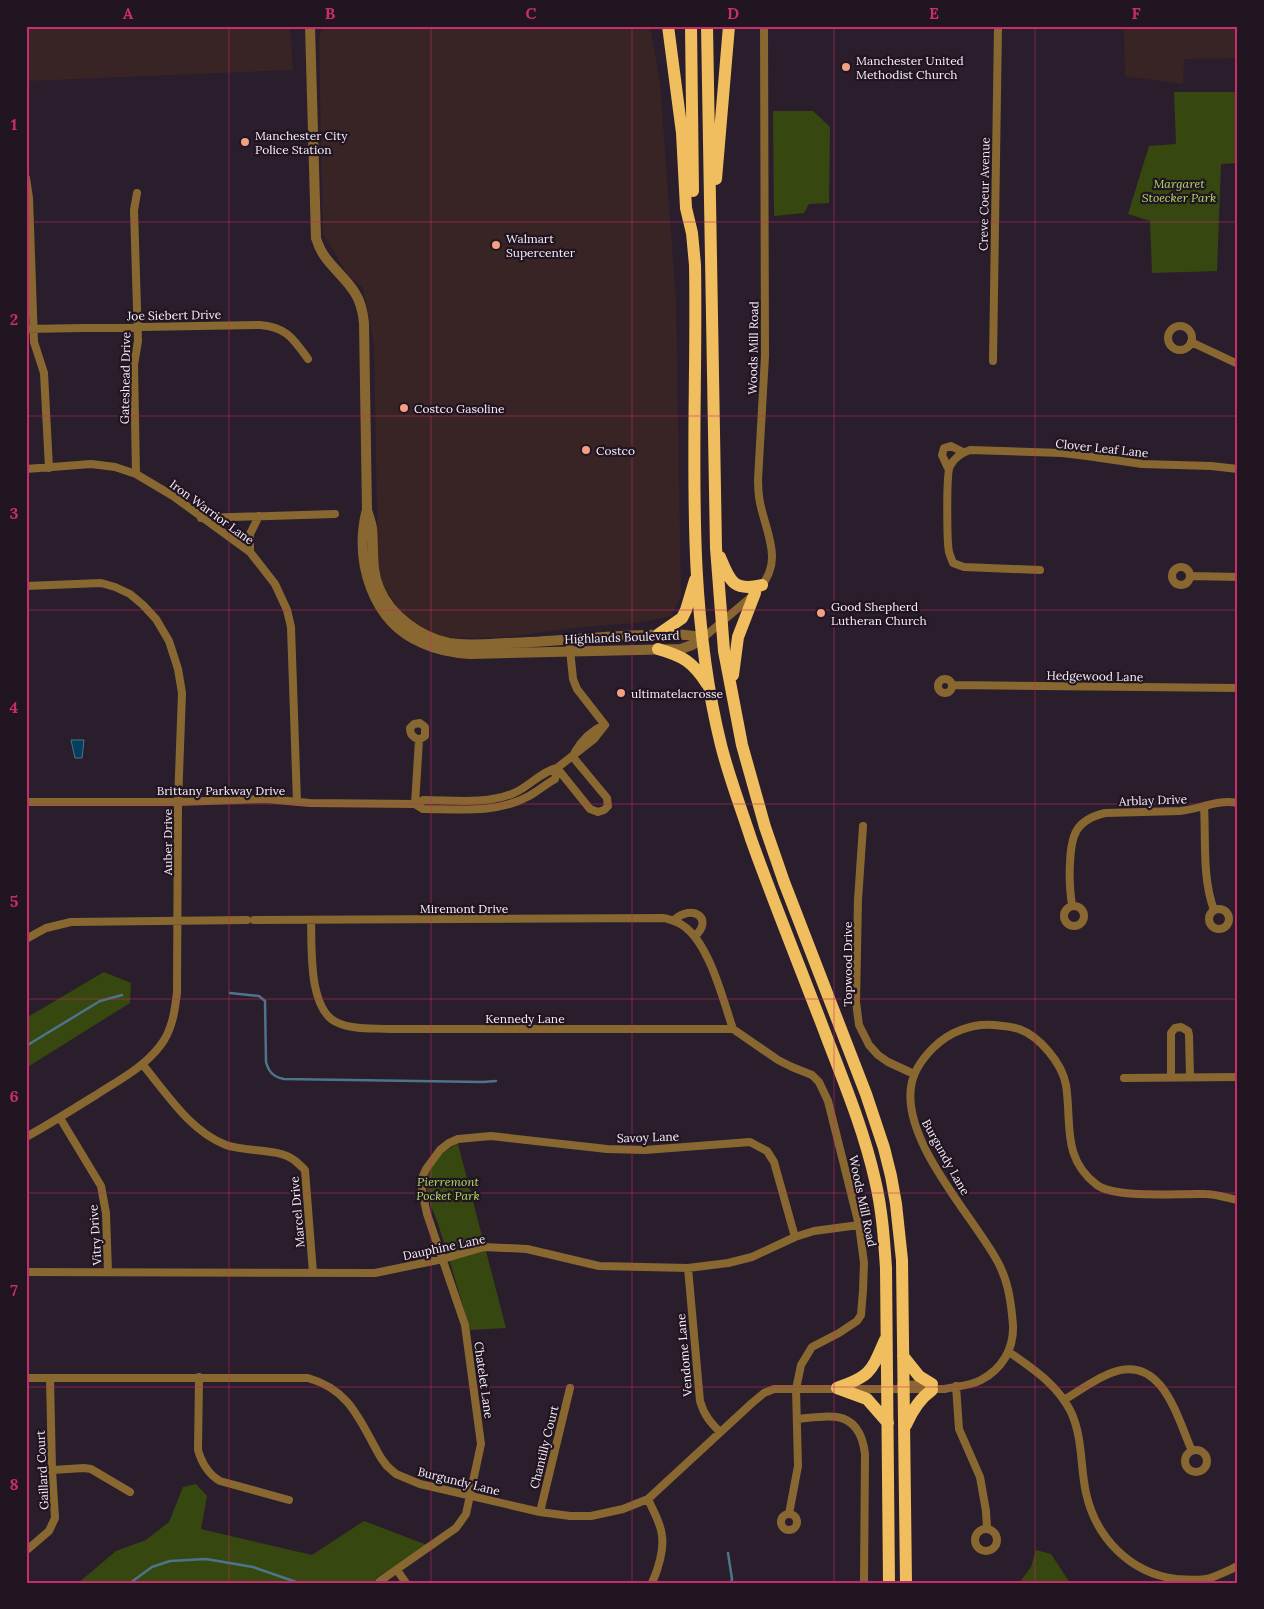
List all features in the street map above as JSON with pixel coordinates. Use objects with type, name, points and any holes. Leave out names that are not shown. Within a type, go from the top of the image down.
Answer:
[{"type":"highway","points":[[668,26],[682,133],[686,208],[692,233]]},
{"type":"highway","points":[[691,26],[692,233],[696,290],[695,494],[697,573],[703,638],[721,745],[735,791],[766,880],[851,1099],[869,1154],[878,1191],[884,1239],[887,1337],[889,1583]]},
{"type":"highway","points":[[707,26],[716,548],[724,651],[749,773],[774,854],[866,1094],[884,1148],[896,1204],[902,1260],[906,1583]]},
{"type":"highway","points":[[710,241],[729,26]]},
{"type":"highway","points":[[716,548],[732,581],[740,587],[759,589],[738,637],[731,692]]},
{"type":"highway","points":[[659,634],[682,618],[697,573]]},
{"type":"highway","points":[[703,638],[711,641],[724,651]]},
{"type":"highway","points":[[658,649],[687,660],[698,670],[710,688]]},
{"type":"highway","points":[[837,1388],[856,1382],[870,1371],[887,1337]]},
{"type":"highway","points":[[903,1356],[919,1376],[932,1387],[917,1404],[904,1430]]},
{"type":"highway","points":[[837,1388],[867,1399],[888,1423]]},
{"type":"street","name":"Highlands Boulevard","points":[[310,26],[316,238],[323,256],[356,293],[362,308],[364,324],[367,510],[363,528],[364,561],[366,576],[376,600],[384,613],[408,636],[421,643],[454,653],[681,648],[692,645],[703,638]]},
{"type":"street","name":"Woods Mill Road","points":[[703,638],[759,589],[767,578],[773,560],[771,541],[758,495],[766,347],[764,26]]},
{"type":"street","name":"Creve Coeur Avenue","points":[[993,362],[998,26]]},
{"type":"street","points":[[26,178],[29,198],[30,329],[42,364],[45,384],[49,468]]},
{"type":"street","name":"Gateshead Drive","points":[[136,474],[134,365],[138,341],[134,210],[137,193]]},
{"type":"street","name":"Joe Siebert Drive","points":[[30,329],[273,326],[294,339],[308,359]]},
{"type":"street","points":[[1191,342],[1238,364]]},
{"type":"street","name":"Clover Leaf Lane","points":[[1040,570],[964,567],[953,563],[949,553],[947,536],[948,468],[942,455],[944,448],[950,446],[964,452],[970,450],[1062,453],[1142,464],[1238,469]]},
{"type":"street","points":[[948,468],[956,457],[964,452]]},
{"type":"street","name":"Iron Warrior Lane","points":[[26,469],[91,464],[115,467],[136,474],[173,496],[250,552],[275,584],[287,610],[291,627],[297,802]]},
{"type":"street","name":"Highlands Boulevard","points":[[367,510],[372,529],[373,562],[379,588],[386,602],[404,621],[440,641],[463,644],[659,634],[682,634],[703,638]]},
{"type":"street","points":[[201,518],[335,514]]},
{"type":"street","points":[[250,552],[250,534],[259,516]]},
{"type":"street","points":[[1191,576],[1238,577]]},
{"type":"street","name":"Auber Drive","points":[[26,586],[101,583],[130,594],[156,619],[167,638],[178,669],[182,693],[178,802],[177,992],[175,1014],[161,1045],[143,1065],[60,1118],[26,1137]]},
{"type":"street","points":[[569,640],[570,651]]},
{"type":"street","name":"Brittany Parkway Drive","points":[[26,802],[178,802],[266,798],[310,804],[415,804],[423,809],[481,810],[509,805],[530,796],[555,779],[557,768],[572,756],[580,742],[595,729],[605,724],[577,689],[573,679],[570,651]]},
{"type":"street","name":"Hedgewood Lane","points":[[953,685],[1238,688]]},
{"type":"street","points":[[415,804],[419,740]]},
{"type":"street","points":[[557,768],[590,809],[598,812],[606,808],[608,806],[608,798],[572,756]]},
{"type":"street","name":"Arblay Drive","points":[[1072,906],[1070,877],[1071,841],[1075,832],[1090,819],[1105,813],[1180,811],[1192,810],[1214,802],[1238,803]]},
{"type":"street","points":[[1204,806],[1207,879],[1210,900],[1214,910]]},
{"type":"street","name":"Topwood Drive","points":[[862,826],[856,993],[859,1025],[869,1045],[878,1055],[888,1062],[914,1074]]},
{"type":"street","name":"Miremont Drive","points":[[26,939],[46,928],[71,922],[643,918],[674,920],[686,912],[699,916],[703,922],[702,928],[695,936]]},
{"type":"street","name":"Kennedy Lane","points":[[311,920],[314,985],[321,1007],[336,1022],[356,1028],[733,1030]]},
{"type":"street","points":[[674,920],[685,926],[695,936],[708,957],[733,1030]]},
{"type":"street","name":"Burgundy Lane","points":[[26,1378],[308,1378],[331,1387],[348,1401],[381,1458],[396,1474],[420,1484],[540,1512],[570,1516],[591,1516],[618,1510],[648,1499],[720,1432],[764,1394],[774,1389],[932,1387],[945,1389],[971,1385],[999,1367],[1009,1352],[1013,1335],[1011,1300],[1002,1270],[947,1186],[918,1133],[912,1116],[910,1088],[914,1074],[932,1049],[959,1030],[983,1024],[1007,1026],[1020,1029],[1045,1047],[1061,1071],[1066,1083],[1070,1144],[1073,1154],[1085,1174],[1099,1186],[1108,1190],[1139,1194],[1208,1194],[1238,1200]]},
{"type":"street","points":[[1171,1077],[1171,1033],[1175,1028],[1181,1027],[1188,1031],[1189,1035],[1190,1077]]},
{"type":"street","name":"Woods Mill Road","points":[[733,1030],[778,1060],[812,1075],[820,1082],[828,1101],[859,1225],[864,1263],[861,1315],[840,1333],[812,1347],[801,1365],[796,1389],[798,1466],[789,1514]]},
{"type":"street","name":"Marcel Drive","points":[[143,1065],[186,1117],[206,1135],[227,1145],[282,1154],[293,1159],[305,1170],[313,1273]]},
{"type":"street","points":[[1124,1078],[1238,1077]]},
{"type":"street","name":"Vitry Drive","points":[[60,1118],[101,1186],[106,1213],[108,1272]]},
{"type":"street","name":"Savoy Lane","points":[[440,1150],[458,1139],[491,1136],[607,1149],[636,1150],[750,1142],[767,1151],[774,1162],[795,1237]]},
{"type":"street","name":"Chatelet Lane","points":[[380,1581],[456,1528],[466,1514],[481,1444],[465,1326],[427,1214],[422,1191],[422,1178],[426,1169],[440,1150]]},
{"type":"street","name":"Dauphine Lane","points":[[26,1272],[375,1273],[443,1259],[484,1247],[527,1249],[600,1266],[688,1268],[728,1263],[752,1257],[795,1237],[814,1231],[859,1225]]},
{"type":"street","name":"Vendome Lane","points":[[688,1268],[700,1401],[702,1411],[720,1432]]},
{"type":"street","points":[[1009,1352],[1042,1376],[1064,1400],[1071,1412],[1080,1441],[1083,1476],[1090,1507],[1103,1533],[1122,1555],[1144,1570],[1158,1575],[1190,1580],[1210,1578],[1238,1566]]},
{"type":"street","points":[[1064,1400],[1102,1377],[1118,1371],[1135,1370],[1144,1372],[1156,1380],[1168,1395],[1192,1451]]},
{"type":"street","points":[[199,1377],[198,1450],[201,1461],[206,1469],[220,1481],[288,1500]]},
{"type":"street","name":"Gaillard Court","points":[[28,1549],[49,1531],[55,1518],[50,1378]]},
{"type":"street","points":[[956,1386],[959,1430],[980,1477],[987,1528]]},
{"type":"street","name":"Chantilly Court","points":[[540,1512],[570,1388]]},
{"type":"street","points":[[797,1419],[836,1416],[844,1419],[858,1430],[864,1442],[864,1583]]},
{"type":"street","points":[[52,1470],[84,1468],[92,1470],[130,1492]]},
{"type":"street","points":[[648,1499],[662,1535],[661,1553],[655,1582]]},
{"type":"street","points":[[397,1570],[406,1583]]},
{"type":"shaded area","points":[[26,26],[290,26],[293,70],[26,81]]},
{"type":"shaded area","points":[[322,26],[650,26],[660,83],[676,301],[681,596],[671,616],[636,623],[583,627],[506,637],[458,638],[430,634],[402,614],[383,586],[378,561],[374,344],[363,288],[349,276],[323,234],[319,39]]},
{"type":"shaded area","points":[[1124,26],[1238,26],[1238,58],[1184,59],[1183,84],[1125,76]]},
{"type":"green space","points":[[1111,26],[1111,29],[1048,27]]},
{"type":"green space","name":"Margaret Stoecker Park","points":[[1174,92],[1238,92],[1238,163],[1221,164],[1217,271],[1152,273],[1150,221],[1128,214],[1149,146],[1176,144]]},
{"type":"green space","points":[[773,111],[813,111],[830,127],[829,203],[809,204],[804,213],[774,216]]},
{"type":"green space","points":[[104,972],[131,983],[130,1003],[26,1068],[26,1018]]},
{"type":"green space","name":"Pierremont Pocket Park","points":[[458,1144],[506,1328],[470,1330],[437,1221],[428,1198],[426,1186],[431,1168],[442,1154]]},
{"type":"green space","points":[[196,1484],[207,1496],[201,1529],[312,1555],[364,1521],[427,1545],[376,1578],[380,1583],[187,1583],[180,1581],[176,1583],[78,1583],[116,1551],[146,1540],[169,1522],[183,1487]]},
{"type":"green space","points":[[1036,1550],[1051,1554],[1070,1583],[1019,1583],[1031,1567]]},
{"type":"water","points":[[71,740],[84,740],[82,758],[75,758]]},
{"type":"waterway","points":[[230,993],[259,996],[265,1001],[266,1062],[270,1072],[280,1078],[496,1081]]},
{"type":"waterway","points":[[26,1046],[100,1001],[122,995]]},
{"type":"waterway","points":[[728,1553],[731,1583]]},
{"type":"waterway","points":[[130,1583],[152,1567],[170,1561],[206,1559],[253,1567],[299,1583]]},
{"type":"place","name":"Manchester United Methodist Church","points":[[846,67]]},
{"type":"place","name":"Manchester City Police Station","points":[[245,142]]},
{"type":"place","name":"Walmart Supercenter","points":[[496,245]]},
{"type":"place","name":"Costco Gasoline","points":[[404,408]]},
{"type":"place","name":"Costco","points":[[586,450]]},
{"type":"place","name":"Good Shepherd Lutheran Church","points":[[821,613]]},
{"type":"place","name":"ultimatelacrosse","points":[[621,693]]}]
